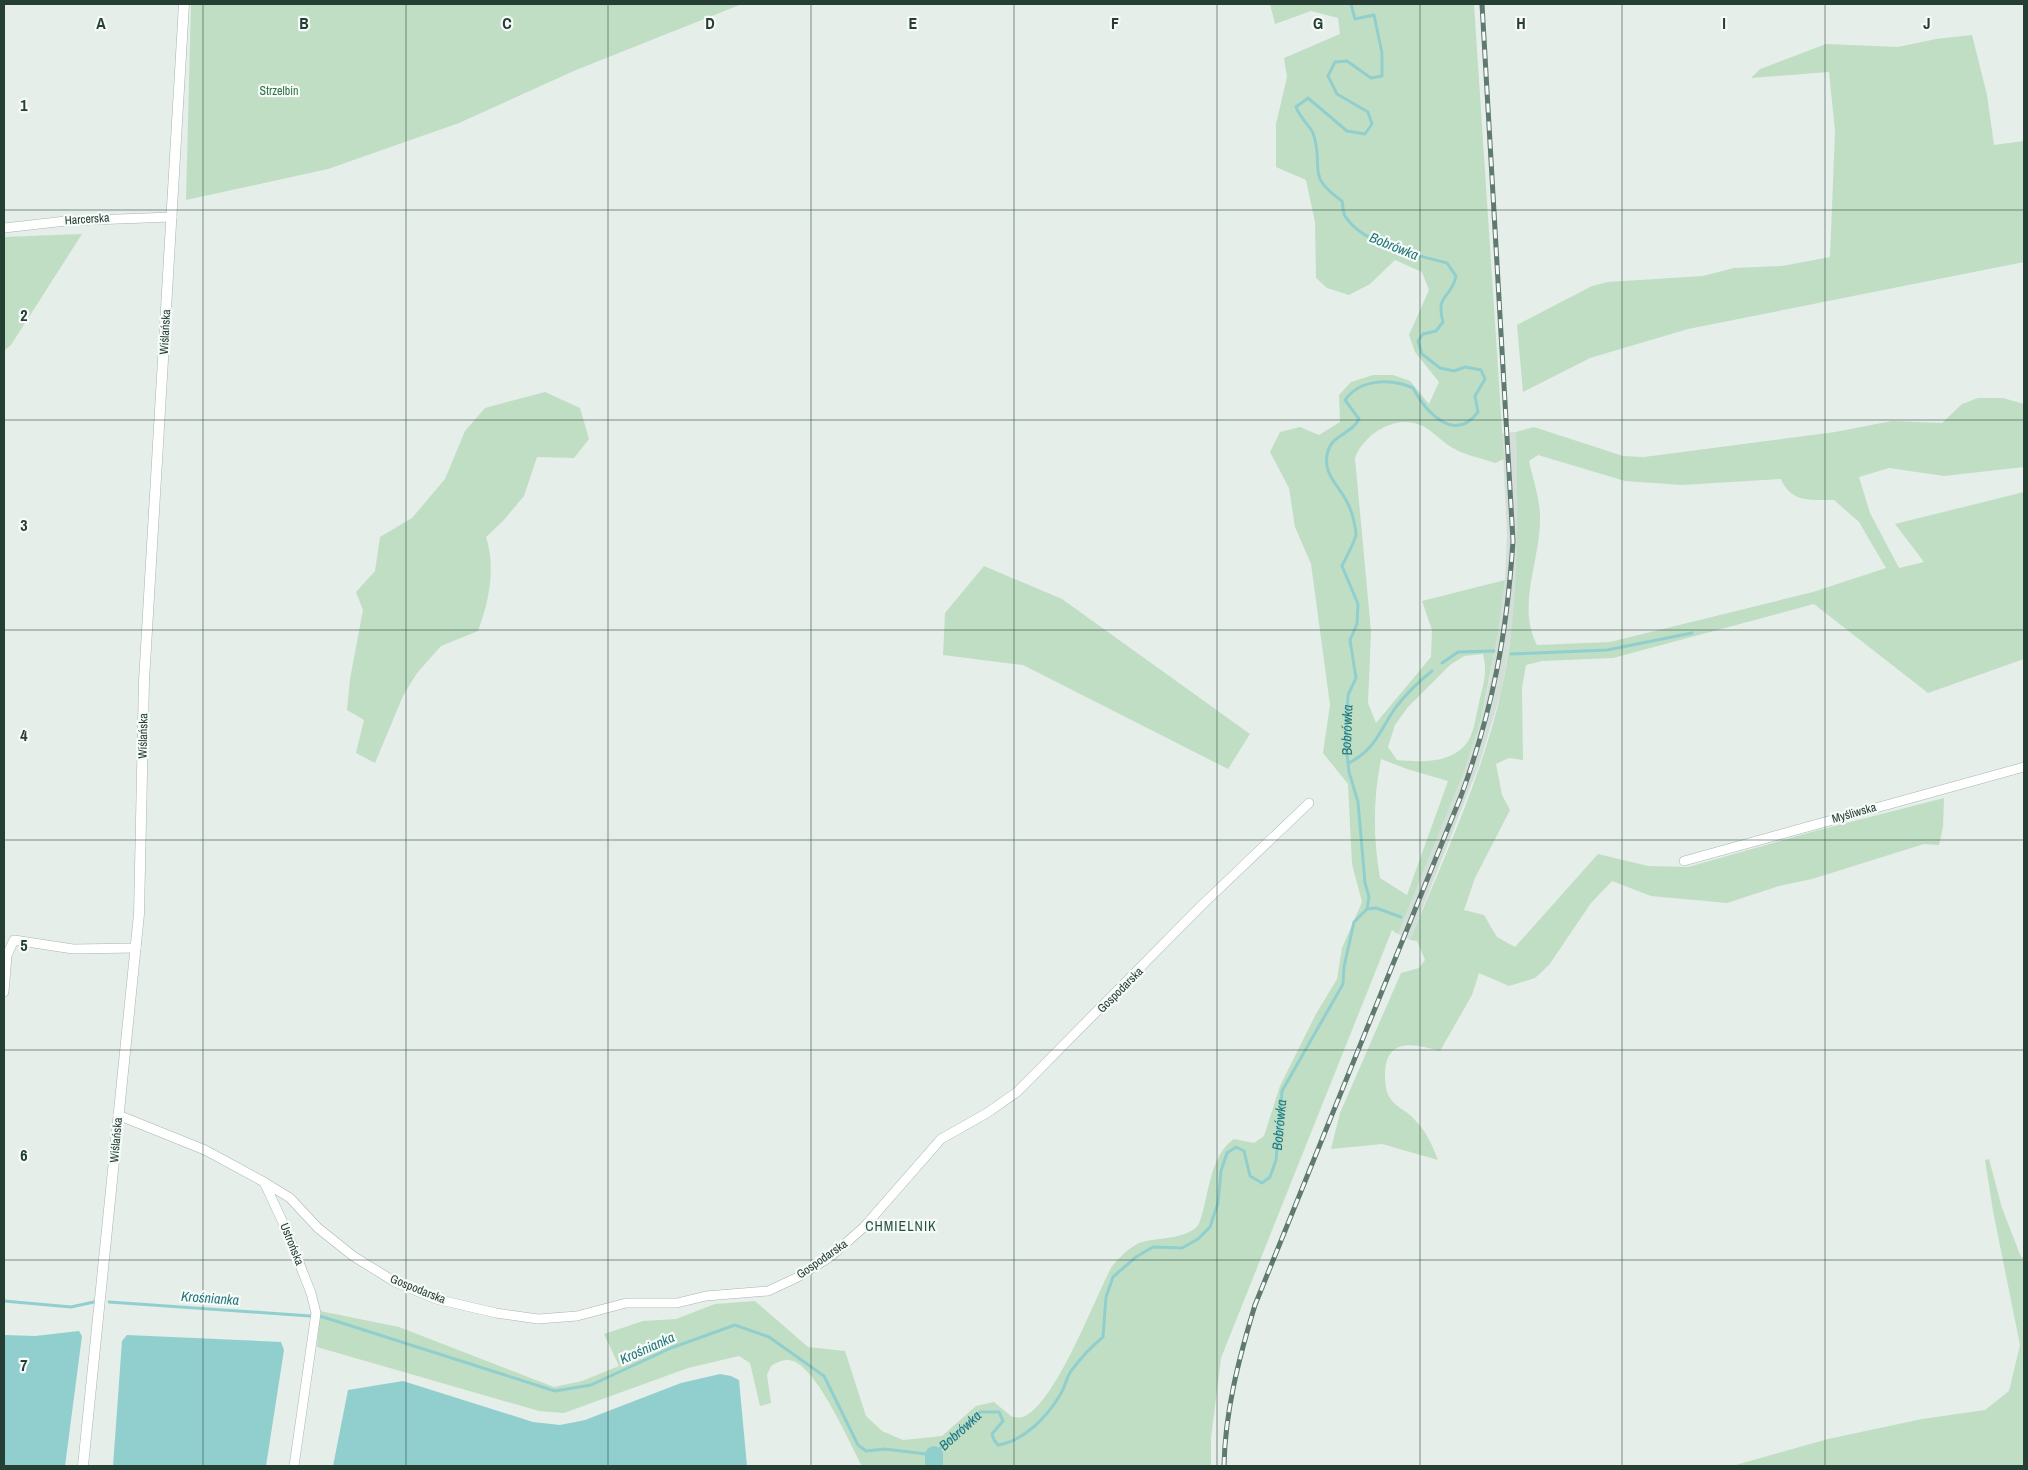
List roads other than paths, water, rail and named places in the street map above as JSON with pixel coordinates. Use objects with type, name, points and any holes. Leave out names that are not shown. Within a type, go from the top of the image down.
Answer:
[{"type":"street","name":"Wiślańska","points":[[83,1466],[136,948],[141,882],[144,681],[184,4]]},
{"type":"street","name":"Harcerska","points":[[4,228],[66,221],[172,217]]},
{"type":"street","name":"Myśliwska","points":[[1684,861],[2024,767]]},
{"type":"street","name":"Gospodarska","points":[[264,1182],[290,1198],[318,1228],[354,1256],[395,1282],[436,1299],[496,1313],[538,1319],[577,1316],[626,1303],[676,1303],[706,1296],[768,1291],[796,1278],[830,1257],[864,1227],[922,1158],[941,1139],[987,1114],[1017,1092],[1201,906],[1309,803]]},
{"type":"street","points":[[4,992],[7,956],[14,940],[73,949],[136,948]]},
{"type":"street","points":[[118,1115],[205,1150],[264,1182]]},
{"type":"street","name":"Ustrońska","points":[[264,1182],[285,1227],[311,1293],[316,1317],[294,1466]]},
{"type":"water","points":[[79,1331],[82,1336],[65,1466],[4,1466],[4,1335],[35,1336]]},
{"type":"water","points":[[127,1335],[281,1342],[284,1350],[266,1466],[113,1466],[122,1341]]},
{"type":"water","points":[[720,1374],[739,1380],[747,1466],[333,1466],[348,1390],[403,1381],[533,1422],[560,1425],[585,1420],[681,1383]]},
{"type":"waterway","name":"Bobrówka","points":[[320,1316],[555,1391],[591,1385],[671,1348],[735,1325],[769,1337],[824,1376],[858,1445],[866,1451],[885,1449],[934,1455],[980,1412],[999,1412],[1003,1421],[992,1434],[998,1445],[1017,1439],[1042,1419],[1062,1392],[1071,1371],[1103,1337],[1106,1297],[1113,1277],[1136,1257],[1153,1247],[1182,1248],[1198,1239],[1210,1227],[1218,1203],[1221,1171],[1227,1153],[1236,1147],[1244,1151],[1250,1176],[1262,1183],[1270,1177],[1276,1160],[1282,1091],[1343,984],[1344,967],[1354,922],[1367,909],[1369,897],[1365,883],[1358,802],[1349,772],[1346,745],[1348,695],[1356,678],[1350,640],[1357,624],[1358,604],[1342,566],[1356,534],[1345,497],[1329,473],[1327,466],[1328,451],[1330,445],[1352,428],[1359,419],[1345,400],[1351,393],[1367,384],[1385,382],[1413,388],[1433,415],[1450,425],[1460,425],[1469,421],[1478,412],[1475,396],[1485,379],[1481,370],[1465,367],[1454,371],[1440,368],[1422,354],[1418,341],[1423,334],[1436,331],[1443,322],[1441,306],[1456,276],[1447,263],[1377,242],[1364,234],[1353,226],[1345,216],[1342,201],[1330,192],[1319,177],[1313,133],[1296,107],[1308,98],[1347,131],[1365,134],[1372,124],[1368,112],[1337,94],[1328,76],[1335,62],[1347,61],[1371,78],[1382,76],[1382,53],[1374,15],[1355,19],[1351,4]]},
{"type":"waterway","points":[[1511,654],[1607,650],[1692,633]]},
{"type":"waterway","points":[[1442,663],[1458,652],[1494,651]]},
{"type":"waterway","points":[[1349,763],[1372,745],[1400,702],[1432,671]]},
{"type":"waterway","points":[[1367,909],[1376,908],[1401,917]]},
{"type":"waterway","name":"Krośnianka","points":[[4,1301],[71,1307],[94,1302]]},
{"type":"waterway","name":"Krośnianka","points":[[109,1302],[310,1316]]},
{"type":"waterway","name":"Bobrówka","points":[[934,1455],[934,1466]]},
{"type":"railway","points":[[1224,1466],[1230,1405],[1255,1305],[1461,796],[1482,732],[1497,670],[1507,607],[1513,541],[1482,4]]},
{"type":"district","name":"CHMIELNIK","points":[[901,1226]]},
{"type":"park label","name":"Strzelbin","points":[[279,91]]}]
